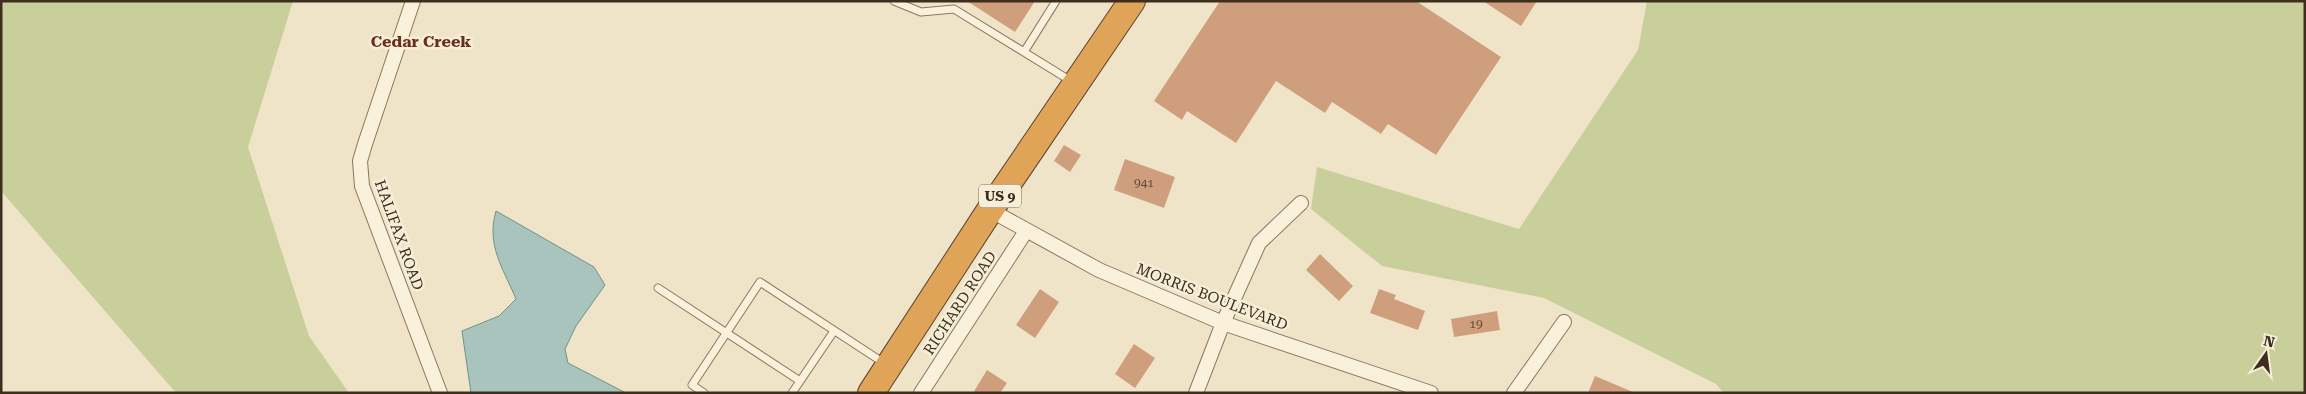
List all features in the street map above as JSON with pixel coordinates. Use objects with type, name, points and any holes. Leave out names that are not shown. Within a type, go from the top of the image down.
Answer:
[{"type":"highway","name":"US 9","points":[[871,393],[990,210],[1132,1]]},
{"type":"street","name":"HALIFAX ROAD","points":[[413,1],[365,144],[360,173],[362,186],[440,393]]},
{"type":"street","points":[[1196,393],[1223,323],[1259,243],[1302,203]]},
{"type":"street","name":"MORRIS BOULEVARD","points":[[990,210],[1100,270],[1223,323],[1430,393]]},
{"type":"street","name":"RICHARD ROAD","points":[[921,393],[1026,230]]},
{"type":"street","points":[[1514,393],[1564,322]]},
{"type":"lane","points":[[894,1],[921,12],[954,9],[1076,84]]},
{"type":"lane","points":[[1024,52],[1056,1]]},
{"type":"lane","points":[[704,393],[692,385],[760,282],[889,366]]},
{"type":"lane","points":[[658,288],[800,381]]},
{"type":"lane","points":[[792,393],[834,331]]},
{"type":"green space","points":[[1,1],[293,1],[248,147],[309,336],[349,393],[176,393],[1,191]]},
{"type":"green space","points":[[1647,1],[2305,1],[2305,393],[1724,393],[1716,384],[1544,298],[1382,266],[1311,209],[1317,167],[1519,229],[1638,50]]},
{"type":"water","points":[[496,211],[594,267],[605,285],[576,326],[565,349],[568,363],[626,393],[471,393],[462,331],[499,316],[516,299],[497,256],[493,235]]},
{"type":"building","points":[[967,1],[1035,1],[1015,32]]},
{"type":"building","points":[[1220,1],[1416,1],[1501,57],[1436,155],[1388,124],[1381,134],[1332,102],[1325,113],[1276,81],[1236,143],[1187,111],[1182,120],[1154,101]]},
{"type":"building","points":[[1483,1],[1537,1],[1521,26]]},
{"type":"building","points":[[1064,145],[1081,155],[1070,172],[1054,161]]},
{"type":"building","points":[[1125,159],[1175,177],[1164,208],[1114,190]]},
{"type":"building","points":[[1320,254],[1353,286],[1339,301],[1306,270]]},
{"type":"building","points":[[1040,289],[1059,302],[1035,338],[1016,325]]},
{"type":"building","points":[[1379,289],[1396,295],[1394,299],[1425,311],[1418,330],[1370,313]]},
{"type":"building","points":[[1497,311],[1500,330],[1454,337],[1451,319]]},
{"type":"building","points":[[1134,344],[1155,358],[1135,388],[1115,374]]},
{"type":"building","points":[[987,370],[1007,383],[1000,393],[973,393]]},
{"type":"building","points":[[1595,376],[1633,392],[1633,393],[1588,393]]},
{"type":"district","name":"Cedar Creek","points":[[421,41]]}]
